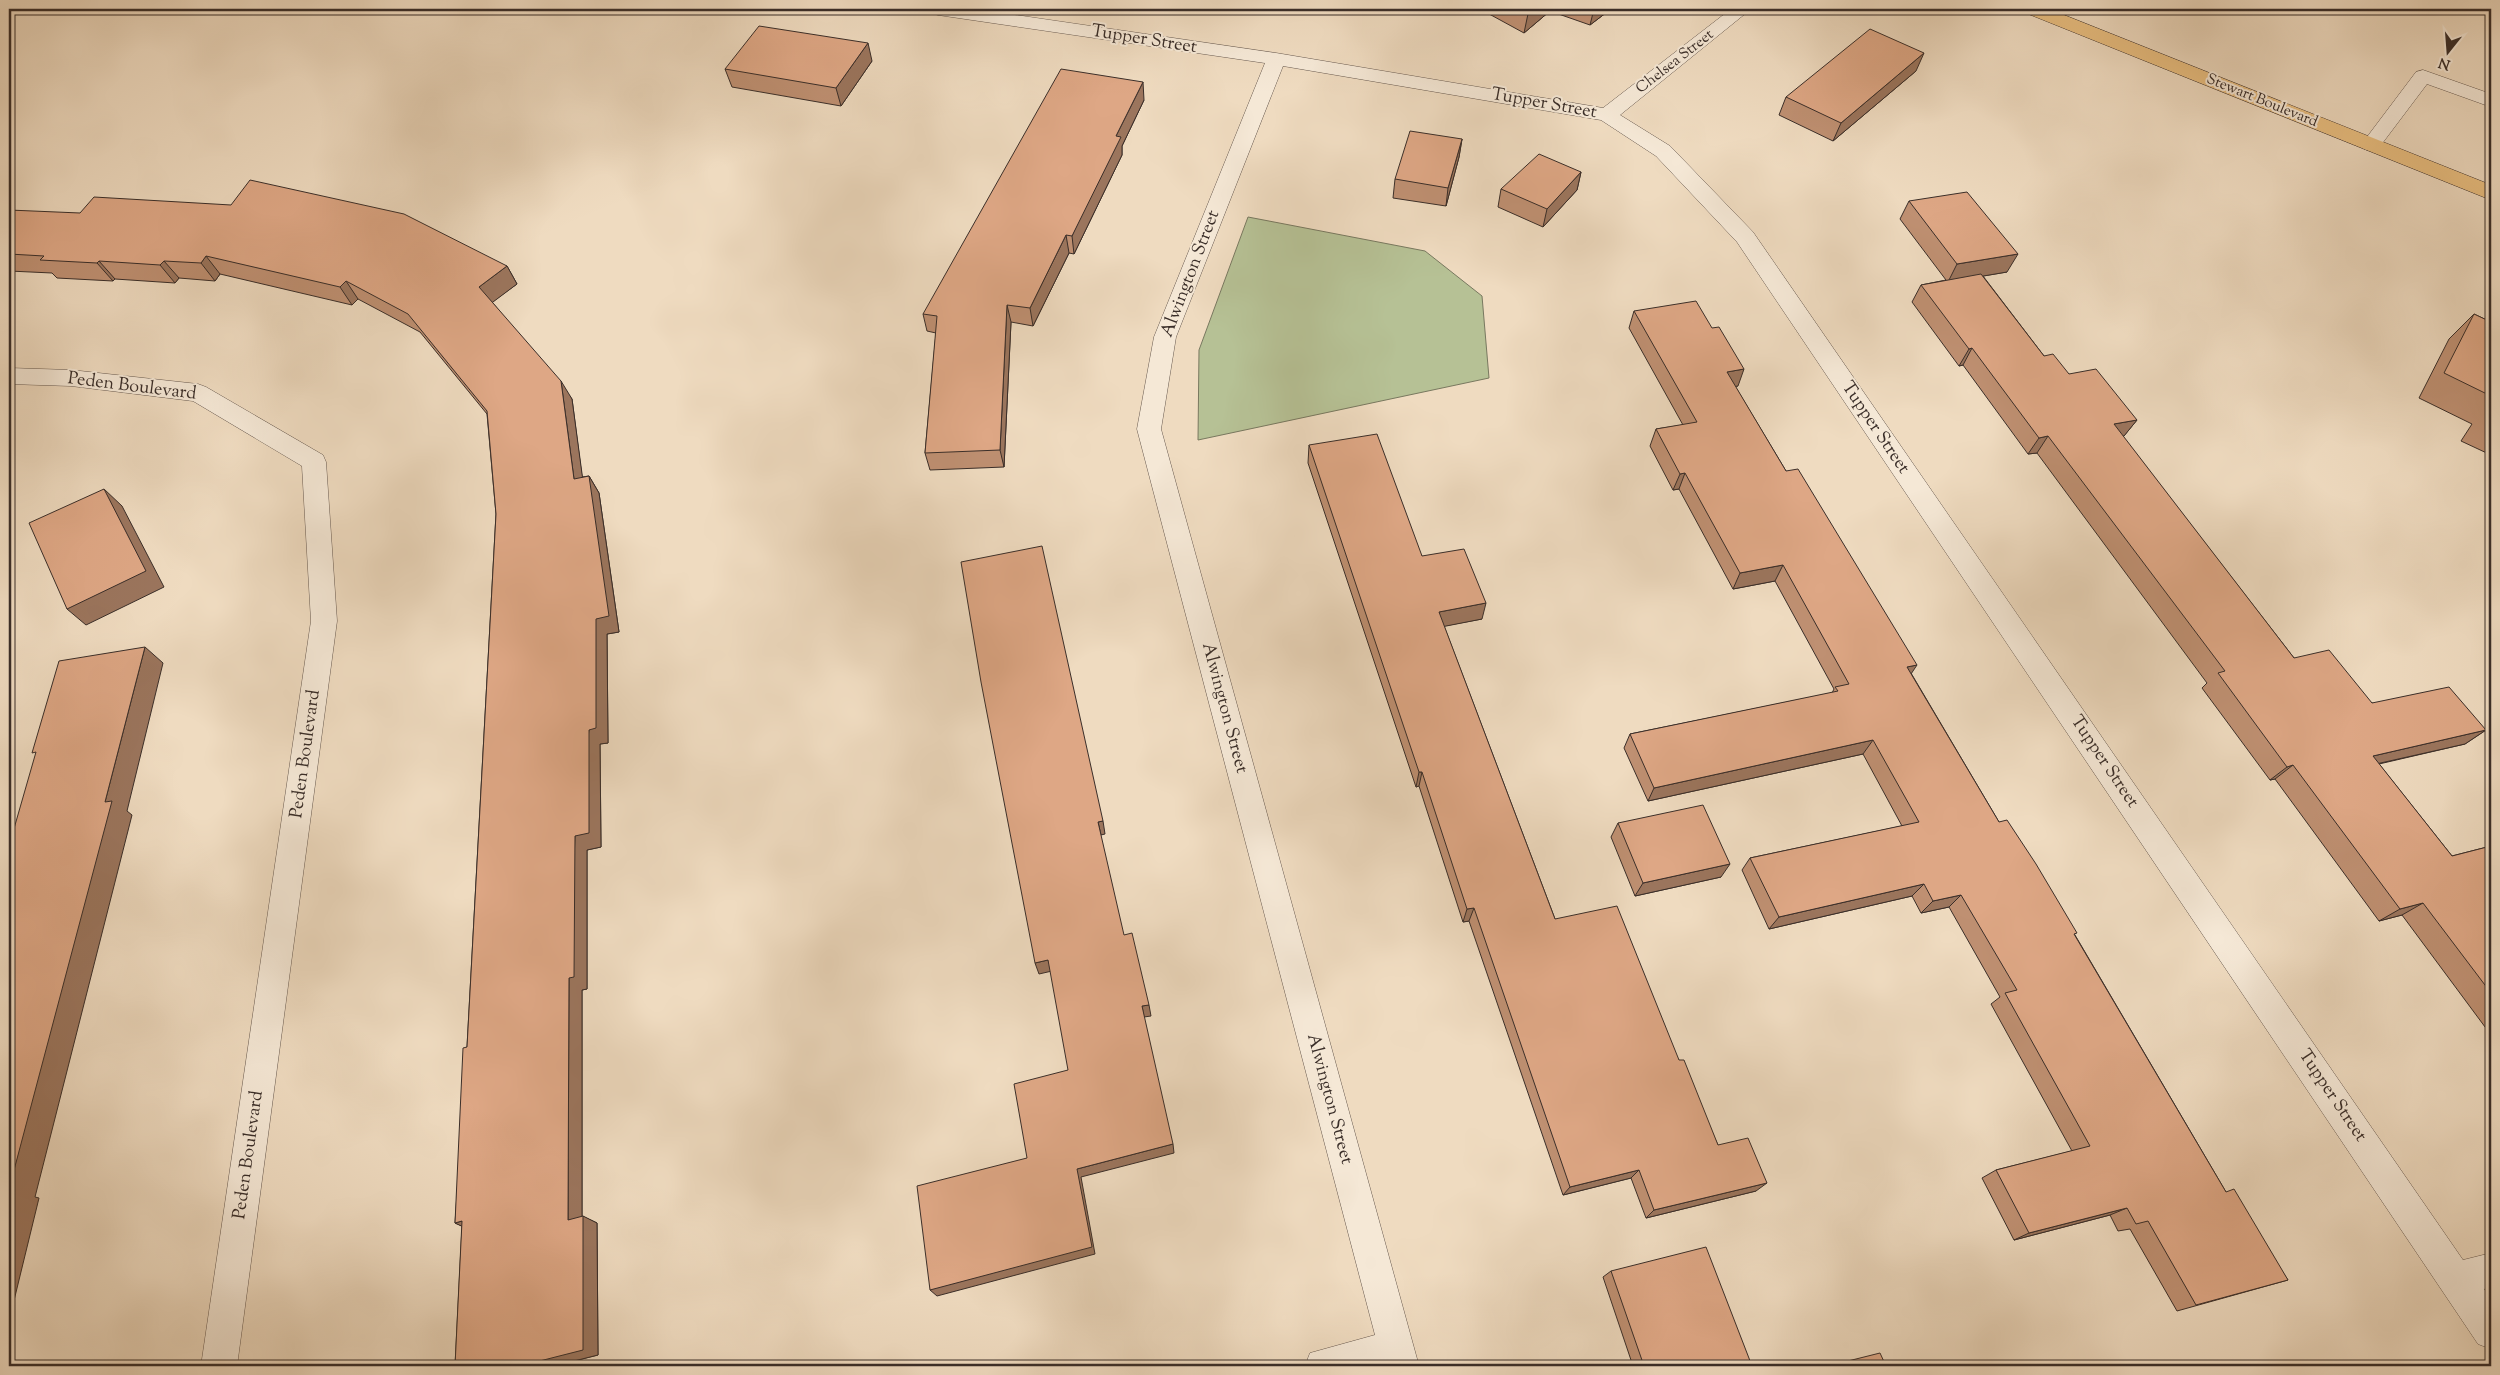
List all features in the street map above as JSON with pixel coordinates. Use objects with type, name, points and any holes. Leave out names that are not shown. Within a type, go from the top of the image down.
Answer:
[{"type":"main road","name":"Stewart Boulevard","points":[[2033,9],[2491,193]]},
{"type":"street","name":"Tupper Street","points":[[938,9],[1276,59],[1607,115],[1663,150],[1745,237],[2491,1331]]},
{"type":"street","name":"Chelsea Street","points":[[1607,115],[1640,91],[1742,9]]},
{"type":"street","name":"Alwington Street","points":[[1276,59],[1165,337],[1149,429],[1398,1357]]},
{"type":"street","points":[[2371,145],[2423,76],[2491,101]]},
{"type":"street","name":"Peden Boulevard","points":[[9,376],[71,378],[198,393],[314,462],[324,621],[219,1366]]},
{"type":"street","points":[[2457,1279],[2491,1270]]},
{"type":"street","points":[[1323,1366],[1398,1357]]},
{"type":"green space","points":[[1248,217],[1425,251],[1482,296],[1489,378],[1198,440],[1199,350]]},
{"type":"building","points":[[759,26],[868,43],[836,88],[725,69]]},
{"type":"building","points":[[1870,29],[1924,53],[1841,123],[1786,97]]},
{"type":"building","points":[[1061,69],[1143,82],[1116,136],[1121,137],[1072,236],[1066,235],[1030,308],[1007,305],[1000,450],[925,453],[937,316],[923,314]]},
{"type":"building","points":[[1410,131],[1462,139],[1448,188],[1395,179]]},
{"type":"building","points":[[1539,154],[1581,172],[1547,209],[1501,189]]},
{"type":"building","points":[[250,180],[404,214],[507,266],[479,287],[561,381],[574,479],[589,476],[609,616],[596,619],[596,728],[589,730],[589,833],[575,836],[574,977],[569,978],[568,1220],[583,1216],[583,1350],[520,1366],[455,1366],[462,1221],[455,1223],[463,1048],[467,1047],[496,514],[487,411],[408,314],[346,281],[340,287],[206,256],[201,263],[164,261],[160,265],[40,260],[44,256],[9,254],[9,210],[80,213],[94,197],[231,205]]},
{"type":"building","points":[[1967,192],[2018,254],[1957,264],[1909,201]]},
{"type":"building","points":[[1981,274],[2044,356],[2053,354],[2069,374],[2096,369],[2137,420],[2114,424],[2294,658],[2329,650],[2372,703],[2449,687],[2486,730],[2373,756],[2452,856],[2491,846],[2491,993],[2423,903],[2400,909],[2293,765],[2287,767],[2218,673],[2225,671],[2048,436],[2039,438],[1972,348],[1969,349],[1921,285]]},
{"type":"building","points":[[1696,301],[1712,328],[1719,327],[1744,369],[1727,372],[1786,471],[1798,469],[1917,665],[1907,667],[1999,822],[2007,820],[2036,864],[2077,933],[2074,934],[2226,1192],[2234,1189],[2288,1280],[2196,1305],[2148,1221],[2136,1224],[2127,1208],[2029,1233],[1996,1170],[2090,1146],[2005,993],[2017,990],[1961,895],[1933,901],[1924,884],[1779,917],[1750,858],[1919,822],[1873,740],[1654,788],[1630,734],[1838,691],[1835,687],[1849,684],[1783,565],[1740,573],[1685,473],[1680,474],[1656,429],[1697,422],[1634,311]]},
{"type":"building","points":[[2474,314],[2491,322],[2491,396],[2444,373]]},
{"type":"building","points":[[2491,410],[2491,418],[2487,416]]},
{"type":"building","points":[[1377,434],[1422,556],[1464,549],[1486,603],[1439,612],[1555,919],[1617,906],[1679,1060],[1684,1060],[1718,1145],[1748,1138],[1767,1183],[1654,1210],[1639,1170],[1570,1187],[1474,908],[1467,909],[1422,772],[1419,772],[1309,445]]},
{"type":"building","points":[[104,489],[146,571],[67,609],[29,523]]},
{"type":"building","points":[[1042,546],[1103,821],[1098,822],[1124,935],[1132,933],[1149,1005],[1142,1006],[1173,1144],[1077,1169],[1092,1247],[930,1290],[917,1186],[1027,1158],[1014,1084],[1068,1070],[1048,960],[1035,963],[981,682],[961,562]]},
{"type":"building","points":[[145,647],[105,802],[112,801],[9,1189],[9,846],[36,752],[32,753],[59,661]]},
{"type":"building","points":[[1703,805],[1730,864],[1643,883],[1618,823]]},
{"type":"building","points":[[13,1190],[9,1207],[9,1191]]},
{"type":"building","points":[[1706,1247],[1752,1366],[1644,1366],[1611,1271]]},
{"type":"building","points":[[1880,1353],[1886,1366],[1828,1366]]}]
